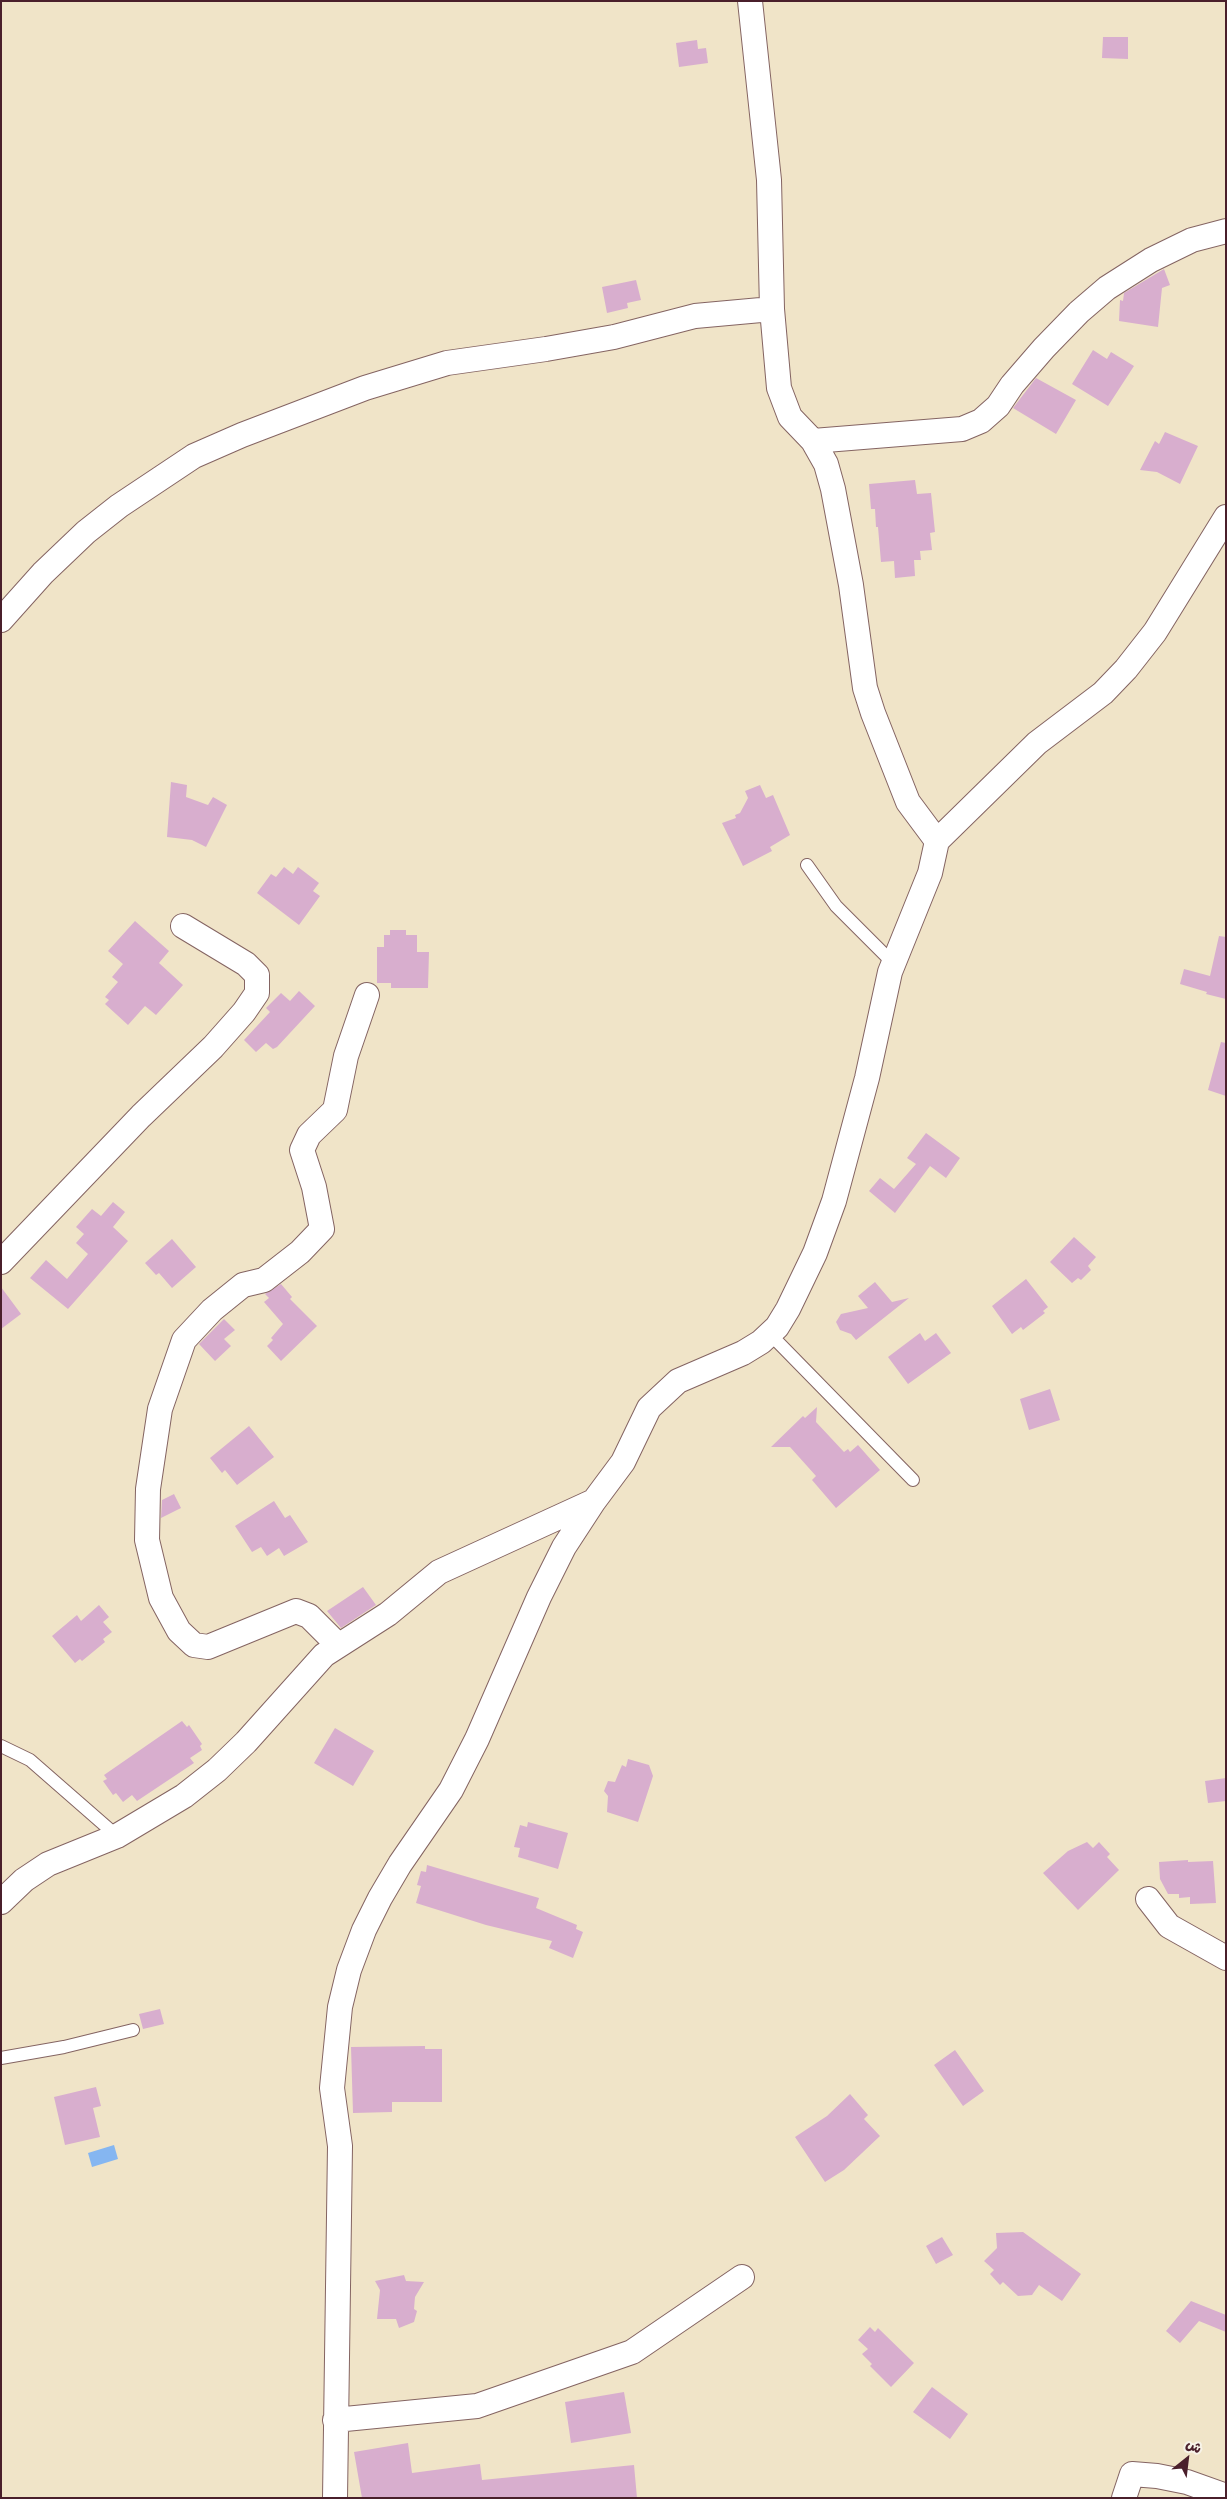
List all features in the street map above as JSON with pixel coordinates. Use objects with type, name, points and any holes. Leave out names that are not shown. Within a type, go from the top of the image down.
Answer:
[{"type":"street","points":[[750,1],[769,180],[772,309],[779,388],[790,417],[813,441],[826,464],[833,489],[851,585],[866,688],[873,713],[908,802],[937,841]]},
{"type":"street","points":[[813,441],[962,428],[981,421],[998,406],[1012,385],[1044,348],[1079,312],[1107,288],[1151,260],[1192,240],[1226,231]]},
{"type":"street","points":[[1,620],[43,573],[86,532],[119,506],[194,456],[242,435],[304,413],[365,388],[447,363],[546,349],[604,338],[695,316],[772,309]]},
{"type":"street","points":[[335,2498],[340,2146],[332,2088],[340,2007],[348,1970],[380,1898],[456,1781],[477,1739],[539,1597],[564,1548],[594,1501],[623,1462],[649,1408],[678,1381],[744,1353],[777,1327],[788,1309],[815,1253],[834,1201],[867,1078],[878,1022],[893,963],[930,874],[937,841],[1037,743],[1095,699],[1126,669],[1155,632],[1226,517]]},
{"type":"street","points":[[1,1262],[141,1116],[213,1047],[244,1012],[257,993],[257,974],[246,964],[183,926]]},
{"type":"street","points":[[338,1645],[309,1616],[296,1610],[208,1647],[194,1645],[179,1631],[161,1598],[147,1540],[148,1489],[160,1409],[184,1340],[212,1310],[243,1285],[264,1280],[300,1252],[322,1229],[314,1187],[302,1150],[308,1135],[336,1110],[346,1056],[367,995]]},
{"type":"street","points":[[1,1902],[24,1880],[48,1864],[117,1836],[184,1796],[217,1770],[246,1742],[324,1655],[388,1614],[439,1572],[594,1501]]},
{"type":"street","points":[[1148,1899],[1170,1926],[1226,1958]]},
{"type":"street","points":[[335,2420],[477,2406],[632,2352],[742,2277]]},
{"type":"street","points":[[1124,2498],[1132,2474],[1157,2476],[1187,2482],[1226,2496]]},
{"type":"lane","points":[[807,865],[836,906],[893,963]]},
{"type":"lane","points":[[770,1334],[913,1480]]},
{"type":"lane","points":[[1,1746],[30,1760],[117,1836]]},
{"type":"lane","points":[[1,2058],[64,2047],[133,2030]]},
{"type":"water","points":[[114,2145],[118,2159],[92,2167],[88,2153]]},
{"type":"building","points":[[1103,37],[1128,37],[1128,59],[1102,58]]},
{"type":"building","points":[[697,40],[698,49],[706,48],[708,63],[679,67],[676,43]]},
{"type":"building","points":[[1164,269],[1170,285],[1162,288],[1158,327],[1119,321],[1120,300],[1123,301],[1124,293]]},
{"type":"building","points":[[636,280],[641,300],[627,303],[628,308],[607,313],[602,287]]},
{"type":"building","points":[[1093,350],[1107,359],[1111,352],[1134,366],[1108,406],[1072,384]]},
{"type":"building","points":[[1036,378],[1076,400],[1056,434],[1013,408]]},
{"type":"building","points":[[1165,432],[1198,446],[1180,484],[1157,472],[1140,470],[1155,441],[1159,444]]},
{"type":"building","points":[[915,480],[917,494],[931,493],[935,532],[930,533],[932,550],[920,551],[921,560],[914,560],[915,576],[895,578],[894,561],[881,562],[878,527],[876,527],[875,509],[871,509],[869,484]]},
{"type":"building","points":[[171,782],[187,785],[186,797],[208,805],[213,797],[227,805],[206,847],[192,840],[167,837]]},
{"type":"building","points":[[760,785],[766,798],[773,795],[790,835],[770,847],[772,851],[743,866],[722,823],[736,818],[735,815],[740,813],[748,798],[745,791]]},
{"type":"building","points":[[284,867],[293,874],[298,867],[319,883],[313,891],[320,896],[299,925],[257,893],[271,874],[276,877]]},
{"type":"building","points":[[135,921],[169,951],[159,963],[183,985],[156,1015],[145,1006],[128,1025],[105,1004],[109,1000],[105,997],[118,982],[112,977],[123,964],[108,951]]},
{"type":"building","points":[[390,930],[406,930],[406,935],[417,935],[417,952],[429,952],[428,988],[391,988],[391,983],[377,983],[377,947],[384,947],[384,935],[390,935]]},
{"type":"building","points":[[1219,936],[1226,937],[1226,999],[1180,984],[1184,969],[1210,976]]},
{"type":"building","points":[[299,991],[315,1006],[277,1047],[273,1049],[266,1043],[256,1052],[244,1040],[270,1012],[266,1008],[281,993],[290,1001]]},
{"type":"building","points":[[1221,1042],[1226,1043],[1226,1096],[1208,1090]]},
{"type":"building","points":[[926,1133],[960,1158],[946,1178],[930,1166],[895,1213],[869,1191],[880,1178],[894,1189],[916,1164],[907,1158]]},
{"type":"building","points":[[113,1202],[125,1212],[113,1227],[128,1241],[68,1309],[30,1278],[46,1260],[67,1279],[88,1254],[76,1243],[84,1234],[76,1227],[92,1209],[101,1216]]},
{"type":"building","points":[[1074,1237],[1096,1257],[1088,1266],[1091,1270],[1081,1280],[1078,1278],[1072,1283],[1050,1262]]},
{"type":"building","points":[[172,1239],[196,1267],[172,1288],[159,1273],[156,1275],[145,1263]]},
{"type":"building","points":[[1026,1279],[1048,1307],[1043,1311],[1045,1313],[1023,1330],[1021,1327],[1012,1334],[992,1306]]},
{"type":"building","points":[[875,1282],[892,1302],[909,1298],[856,1340],[851,1334],[840,1330],[836,1322],[841,1314],[868,1308],[858,1296]]},
{"type":"building","points":[[281,1284],[292,1297],[290,1299],[317,1326],[281,1361],[267,1346],[283,1324],[264,1302],[269,1298],[265,1294]]},
{"type":"building","points":[[1,1287],[21,1314],[1,1329]]},
{"type":"building","points":[[224,1319],[235,1330],[224,1339],[231,1346],[215,1361],[199,1344]]},
{"type":"building","points":[[920,1333],[925,1341],[936,1333],[951,1353],[908,1384],[888,1357]]},
{"type":"building","points":[[1050,1389],[1060,1420],[1029,1430],[1020,1399]]},
{"type":"building","points":[[817,1407],[816,1422],[844,1452],[848,1449],[850,1452],[858,1445],[880,1470],[836,1508],[812,1480],[816,1476],[790,1447],[771,1447],[803,1416],[805,1418]]},
{"type":"building","points":[[249,1426],[274,1457],[237,1485],[225,1470],[222,1473],[210,1458]]},
{"type":"building","points":[[174,1494],[181,1508],[161,1518],[162,1500]]},
{"type":"building","points":[[274,1501],[285,1518],[290,1515],[308,1542],[284,1556],[279,1548],[267,1556],[261,1547],[252,1552],[235,1526]]},
{"type":"building","points":[[363,1587],[376,1605],[341,1628],[327,1611]]},
{"type":"building","points":[[99,1605],[109,1617],[103,1622],[112,1632],[103,1639],[105,1642],[82,1661],[80,1659],[75,1663],[52,1636],[77,1615],[81,1621]]},
{"type":"building","points":[[182,1721],[187,1727],[189,1725],[202,1744],[200,1746],[202,1750],[190,1758],[194,1763],[137,1801],[132,1795],[123,1802],[116,1793],[113,1795],[103,1781],[107,1779],[104,1775]]},
{"type":"building","points":[[335,1728],[374,1751],[353,1786],[314,1763]]},
{"type":"building","points":[[628,1759],[649,1765],[653,1776],[638,1822],[607,1812],[608,1796],[604,1791],[608,1781],[615,1782],[622,1765],[626,1767]]},
{"type":"building","points":[[1226,1778],[1226,1801],[1208,1803],[1205,1781]]},
{"type":"building","points":[[528,1822],[568,1833],[558,1869],[518,1857],[520,1848],[514,1847],[520,1825],[527,1827]]},
{"type":"building","points":[[1087,1842],[1093,1848],[1099,1842],[1110,1854],[1107,1857],[1119,1870],[1078,1910],[1043,1873],[1068,1851]]},
{"type":"building","points":[[1188,1860],[1188,1862],[1213,1861],[1216,1903],[1190,1904],[1190,1897],[1179,1898],[1179,1894],[1168,1894],[1160,1879],[1159,1862]]},
{"type":"building","points":[[427,1865],[539,1898],[536,1908],[577,1925],[576,1929],[583,1932],[573,1958],[549,1948],[552,1941],[486,1925],[416,1903],[421,1886],[417,1885],[421,1871],[426,1872]]},
{"type":"building","points":[[160,2009],[164,2024],[143,2029],[139,2014]]},
{"type":"building","points":[[425,2046],[425,2049],[442,2049],[442,2102],[392,2102],[392,2112],[353,2113],[351,2047]]},
{"type":"building","points":[[955,2050],[984,2091],[963,2106],[934,2065]]},
{"type":"building","points":[[96,2087],[101,2106],[93,2108],[100,2137],[65,2145],[54,2097]]},
{"type":"building","points":[[850,2094],[868,2115],[864,2119],[880,2136],[844,2170],[825,2182],[795,2137],[827,2116]]},
{"type":"building","points":[[1023,2232],[1081,2274],[1062,2301],[1039,2285],[1032,2295],[1018,2296],[1003,2282],[1000,2285],[990,2274],[994,2270],[984,2261],[997,2248],[996,2233]]},
{"type":"building","points":[[942,2237],[953,2255],[936,2264],[926,2246]]},
{"type":"building","points":[[404,2275],[406,2281],[424,2282],[415,2297],[414,2309],[417,2311],[414,2322],[399,2328],[396,2319],[377,2319],[380,2290],[375,2281]]},
{"type":"building","points":[[1191,2301],[1226,2315],[1226,2332],[1199,2321],[1180,2343],[1166,2331]]},
{"type":"building","points":[[870,2327],[875,2332],[878,2328],[914,2363],[891,2387],[870,2366],[872,2364],[862,2354],[868,2349],[858,2340]]},
{"type":"building","points":[[932,2387],[968,2414],[950,2439],[913,2412]]},
{"type":"building","points":[[624,2392],[631,2433],[571,2443],[565,2402]]},
{"type":"building","points":[[408,2443],[412,2473],[480,2464],[482,2480],[634,2465],[637,2498],[362,2498],[354,2452]]}]
